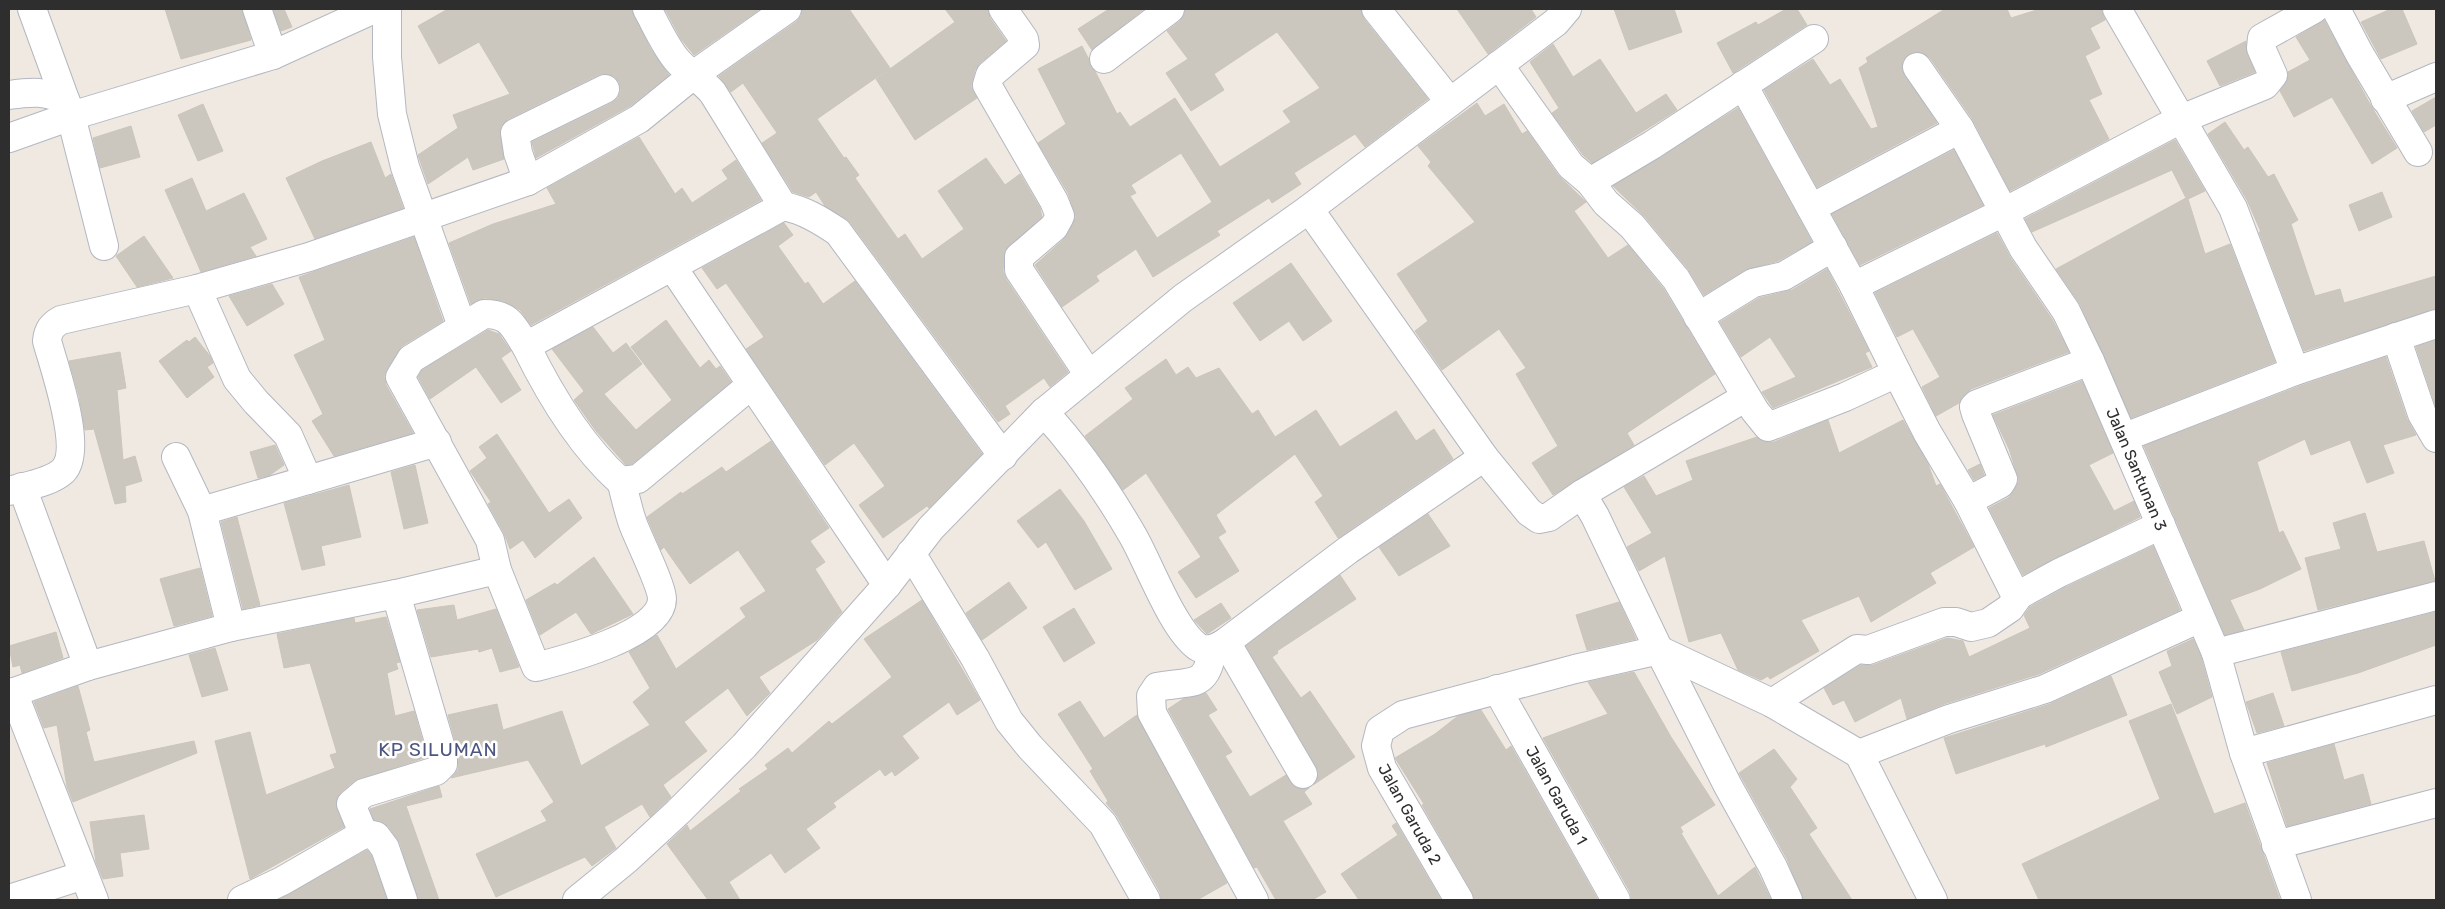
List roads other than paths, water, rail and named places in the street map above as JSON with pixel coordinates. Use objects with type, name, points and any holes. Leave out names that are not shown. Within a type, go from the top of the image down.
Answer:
[{"type":"street","points":[[32,9],[69,109],[104,246]]},
{"type":"street","points":[[257,9],[273,55]]},
{"type":"street","points":[[9,138],[69,109],[273,55],[374,9]]},
{"type":"street","points":[[387,9],[387,57],[392,114],[405,167],[462,326]]},
{"type":"street","points":[[647,9],[676,59],[692,76],[705,83],[713,93],[783,206]]},
{"type":"street","points":[[88,666],[15,489],[62,472],[67,465],[71,449],[68,420],[47,341],[48,333],[54,323],[197,289],[309,257],[528,181],[638,119],[692,76],[787,9]]},
{"type":"street","points":[[1003,9],[1024,39],[1025,45],[990,75],[987,85],[1054,201],[1060,216],[1054,227],[1018,257],[1019,270],[1089,375]]},
{"type":"street","points":[[1104,59],[1170,9]]},
{"type":"street","points":[[1376,9],[1450,102]]},
{"type":"street","points":[[582,899],[678,812],[744,746],[887,585],[931,528],[1044,412],[1182,298],[1309,209],[1556,22],[1567,9]]},
{"type":"street","points":[[2117,9],[2233,208],[2295,371]]},
{"type":"street","points":[[1854,286],[2006,211],[2180,120],[2269,82],[2273,75],[2261,48],[2262,38],[2314,9]]},
{"type":"street","points":[[2336,9],[2385,99],[2418,152]]},
{"type":"street","points":[[1590,182],[1652,146],[1814,39]]},
{"type":"street","points":[[1499,65],[1571,166],[1590,182],[1606,203],[1632,226],[1676,279],[1746,397],[1768,427],[1845,397],[1897,373]]},
{"type":"street","name":"Jalan Santunan 3","points":[[1917,67],[1960,129],[2006,211],[2024,248],[2066,311],[2125,437],[2216,653],[2244,753],[2297,900]]},
{"type":"street","points":[[2385,99],[2436,77]]},
{"type":"street","points":[[1743,85],[1854,286],[1927,432],[1968,501],[2017,598]]},
{"type":"street","points":[[528,181],[518,153],[515,133],[605,89]]},
{"type":"street","points":[[9,95],[40,92],[55,95],[69,109]]},
{"type":"street","points":[[1811,208],[1960,129]]},
{"type":"street","points":[[526,346],[673,268],[783,206],[796,208],[818,218],[838,232],[1003,456]]},
{"type":"street","points":[[1309,209],[1484,457],[1529,512],[1539,519],[1549,517],[1582,494],[1746,397]]},
{"type":"street","points":[[1698,317],[1753,283],[1784,276],[1833,247]]},
{"type":"street","points":[[673,268],[887,585]]},
{"type":"street","points":[[197,289],[237,379],[288,436],[308,480]]},
{"type":"street","points":[[621,480],[633,523],[662,598],[658,612],[653,618],[620,639],[598,649],[536,667],[497,570],[490,540],[400,377],[411,359],[462,326],[484,314],[496,314],[508,318],[550,390],[583,440],[612,474],[621,480],[638,479],[751,386]]},
{"type":"street","points":[[2125,437],[2295,371],[2436,324]]},
{"type":"street","points":[[2396,337],[2422,414],[2436,438]]},
{"type":"street","points":[[1968,501],[2000,484],[2004,476],[1974,406],[2090,361]]},
{"type":"street","points":[[1044,412],[1076,448],[1095,474],[1133,536],[1178,625],[1199,647],[1219,646]]},
{"type":"street","points":[[202,511],[437,442]]},
{"type":"street","points":[[176,457],[202,511],[231,627]]},
{"type":"street","points":[[1254,900],[1152,713],[1151,696],[1157,687],[1201,678],[1208,672],[1219,646],[1348,550],[1484,457]]},
{"type":"street","points":[[1582,494],[1595,516],[1659,650],[1728,786],[1773,867],[1788,900]]},
{"type":"street","points":[[1772,704],[1857,650],[1868,650],[1944,622],[1956,622],[1971,627],[1988,622],[2010,608],[2017,598],[2060,573],[2161,525]]},
{"type":"street","points":[[911,553],[975,658],[1009,721],[1030,747],[1103,824],[1146,900]]},
{"type":"street","points":[[94,900],[11,693],[88,666],[231,627],[396,594],[497,570]]},
{"type":"street","points":[[396,594],[443,755],[443,764],[436,771],[364,793],[351,804],[363,832],[376,836],[385,848],[403,900]]},
{"type":"street","points":[[2216,653],[2436,596]]},
{"type":"street","points":[[1859,754],[1949,719],[2045,689],[2200,618]]},
{"type":"street","points":[[1219,646],[1303,774]]},
{"type":"street","points":[[1659,650],[1772,704],[1859,754],[1933,900]]},
{"type":"street","name":"Jalan Garuda 2","points":[[1459,900],[1382,768],[1376,746],[1380,730],[1403,715],[1497,689],[1659,650]]},
{"type":"street","name":"Jalan Garuda 1","points":[[1497,689],[1616,900]]},
{"type":"street","points":[[2244,753],[2436,700]]},
{"type":"street","points":[[2276,845],[2436,803]]},
{"type":"street","points":[[242,900],[319,860],[363,832]]},
{"type":"street","points":[[9,899],[84,875]]},
{"type":"district","name":"KP SILUMAN","points":[[438,749]]}]
